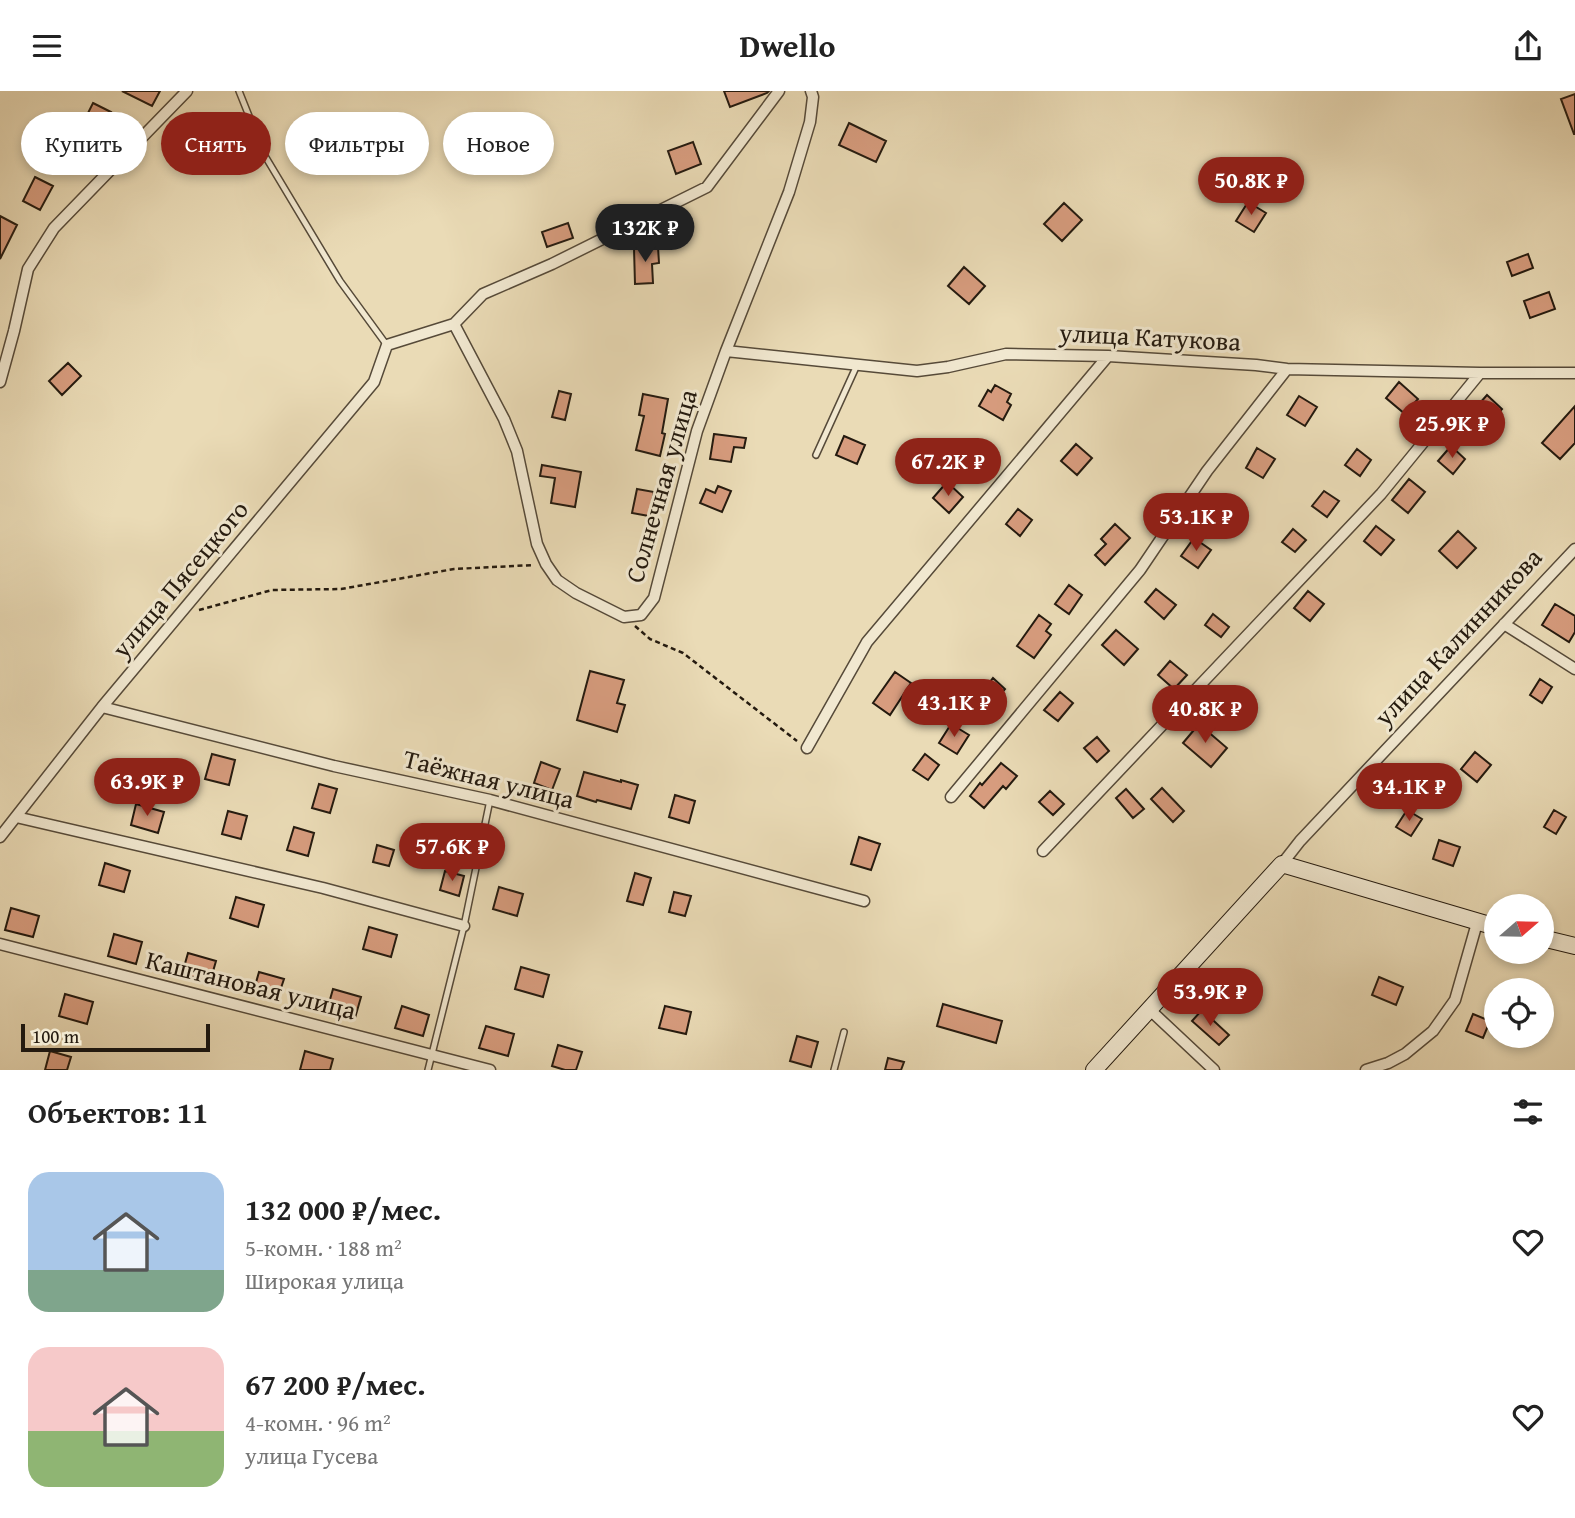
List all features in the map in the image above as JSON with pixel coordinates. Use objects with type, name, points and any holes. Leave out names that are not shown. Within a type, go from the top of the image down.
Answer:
[{"type":"main road","points":[[1282,864],[1484,924]]},
{"type":"main road","name":"улица Калинникова","points":[[1094,1070],[1282,864]]},
{"type":"main road","points":[[1554,941],[1575,946]]},
{"type":"street","points":[[0,382],[15,331],[28,269],[54,228],[187,91]]},
{"type":"street","points":[[387,345],[454,324],[483,295],[707,187],[779,91]]},
{"type":"street","name":"Солнечная улица","points":[[624,617],[641,615],[654,598],[696,432],[789,192],[810,122],[813,97],[811,91]]},
{"type":"street","points":[[454,324],[504,419],[517,451],[537,544],[546,564],[557,580],[576,593],[624,617]]},
{"type":"street","name":"улица Пясецкого","points":[[0,837],[102,707],[374,382],[387,345]]},
{"type":"street","name":"улица Катукова","points":[[726,351],[917,371],[1006,354],[1108,356],[1287,369],[1575,373]]},
{"type":"street","points":[[807,748],[867,642],[1108,356]]},
{"type":"street","points":[[951,797],[1140,570],[1207,471],[1287,369]]},
{"type":"street","points":[[1043,851],[1381,494],[1480,373]]},
{"type":"street","name":"улица Калинникова","points":[[1282,864],[1300,841],[1575,549]]},
{"type":"street","points":[[1504,624],[1575,669]]},
{"type":"street","name":"Таёжная улица","points":[[102,707],[334,767],[490,800],[864,901]]},
{"type":"street","points":[[16,817],[323,888],[464,926]]},
{"type":"street","points":[[1366,1070],[1405,1054],[1433,1031],[1455,1000],[1477,923]]},
{"type":"street","name":"Каштановая улица","points":[[0,944],[490,1070]]},
{"type":"street","points":[[1149,1009],[1214,1070]]},
{"type":"lane","points":[[239,91],[265,156],[340,281],[387,345]]},
{"type":"lane","points":[[816,455],[857,365]]},
{"type":"lane","points":[[428,1070],[464,926],[490,800]]},
{"type":"lane","points":[[834,1070],[844,1033]]},
{"type":"path","points":[[179,615],[272,590],[341,589],[454,569],[546,564]]},
{"type":"path","points":[[624,617],[650,639],[682,653],[807,748]]},
{"type":"building","points":[[122,91],[160,91],[152,106]]},
{"type":"building","points":[[724,91],[769,91],[730,107]]},
{"type":"building","points":[[1575,94],[1575,134],[1574,134],[1561,99]]},
{"type":"building","points":[[93,103],[111,112],[88,112]]},
{"type":"building","points":[[849,123],[886,141],[876,162],[839,145]]},
{"type":"building","points":[[693,142],[701,164],[676,174],[668,151]]},
{"type":"building","points":[[35,177],[53,186],[40,210],[23,201]]},
{"type":"building","points":[[1248,202],[1266,213],[1254,232],[1236,221]]},
{"type":"building","points":[[1064,203],[1082,220],[1062,241],[1044,224]]},
{"type":"building","points":[[0,216],[17,225],[0,259]]},
{"type":"building","points":[[568,223],[573,238],[547,247],[542,232]]},
{"type":"building","points":[[658,247],[659,263],[652,264],[653,283],[635,284],[634,248]]},
{"type":"building","points":[[1528,254],[1533,268],[1512,276],[1507,262]]},
{"type":"building","points":[[964,267],[985,286],[969,304],[948,286]]},
{"type":"building","points":[[1549,292],[1555,309],[1530,318],[1524,301]]},
{"type":"building","points":[[68,363],[81,376],[62,395],[49,381]]},
{"type":"building","points":[[1399,382],[1418,399],[1405,414],[1386,398]]},
{"type":"building","points":[[995,385],[1011,394],[1007,402],[1011,405],[1003,420],[979,406],[988,390],[991,392]]},
{"type":"building","points":[[559,391],[571,394],[565,420],[552,417]]},
{"type":"building","points":[[643,394],[668,399],[660,456],[636,450],[644,416],[639,415]]},
{"type":"building","points":[[1487,395],[1502,409],[1487,426],[1472,412]]},
{"type":"building","points":[[1299,396],[1317,407],[1305,426],[1287,415]]},
{"type":"building","points":[[1575,406],[1575,443],[1560,459],[1542,443]]},
{"type":"building","points":[[714,434],[746,438],[744,448],[734,447],[731,462],[710,459]]},
{"type":"building","points":[[844,436],[865,445],[857,464],[836,455]]},
{"type":"building","points":[[1076,444],[1092,458],[1077,475],[1061,461]]},
{"type":"building","points":[[1451,446],[1465,459],[1453,474],[1438,461]]},
{"type":"building","points":[[1257,448],[1275,459],[1263,478],[1246,468]]},
{"type":"building","points":[[1357,449],[1371,460],[1360,476],[1345,465]]},
{"type":"building","points":[[542,465],[581,472],[575,507],[551,503],[555,478],[540,476]]},
{"type":"building","points":[[1409,479],[1425,492],[1408,513],[1392,500]]},
{"type":"building","points":[[947,482],[963,497],[949,513],[933,498]]},
{"type":"building","points":[[718,486],[731,491],[722,512],[700,503],[706,489],[715,493]]},
{"type":"building","points":[[637,489],[654,492],[649,516],[632,513]]},
{"type":"building","points":[[1324,491],[1339,501],[1327,517],[1312,506]]},
{"type":"building","points":[[1222,501],[1239,513],[1226,531],[1209,519]]},
{"type":"building","points":[[1018,509],[1032,520],[1020,536],[1006,524]]},
{"type":"building","points":[[1115,524],[1130,538],[1105,565],[1095,555],[1106,544],[1101,539]]},
{"type":"building","points":[[1376,526],[1394,540],[1381,555],[1364,541]]},
{"type":"building","points":[[1293,529],[1306,540],[1295,552],[1282,542]]},
{"type":"building","points":[[1458,531],[1476,548],[1457,568],[1439,551]]},
{"type":"building","points":[[1194,538],[1211,550],[1198,568],[1181,556]]},
{"type":"building","points":[[1069,585],[1082,595],[1069,614],[1055,604]]},
{"type":"building","points":[[1156,589],[1176,605],[1164,619],[1145,602]]},
{"type":"building","points":[[1308,591],[1324,604],[1310,621],[1294,608]]},
{"type":"building","points":[[1555,604],[1575,616],[1575,632],[1569,642],[1542,625]]},
{"type":"building","points":[[1213,614],[1229,627],[1221,637],[1205,625]]},
{"type":"building","points":[[1039,615],[1051,624],[1046,631],[1051,635],[1034,658],[1017,646]]},
{"type":"building","points":[[1116,630],[1138,649],[1124,665],[1102,645]]},
{"type":"building","points":[[1170,661],[1187,675],[1174,689],[1158,675]]},
{"type":"building","points":[[590,671],[624,680],[617,703],[625,705],[617,732],[577,720]]},
{"type":"building","points":[[895,672],[911,683],[890,715],[873,703]]},
{"type":"building","points":[[993,678],[1005,689],[990,707],[978,697]]},
{"type":"building","points":[[1540,679],[1552,687],[1542,703],[1530,695]]},
{"type":"building","points":[[1060,692],[1073,703],[1058,721],[1044,710]]},
{"type":"building","points":[[951,724],[969,735],[957,754],[939,743]]},
{"type":"building","points":[[1199,724],[1227,748],[1211,767],[1183,743]]},
{"type":"building","points":[[1097,737],[1109,751],[1097,762],[1084,748]]},
{"type":"building","points":[[1475,752],[1491,765],[1477,782],[1461,769]]},
{"type":"building","points":[[212,754],[235,760],[229,785],[205,779]]},
{"type":"building","points":[[925,754],[939,765],[928,780],[913,770]]},
{"type":"building","points":[[541,762],[560,769],[552,790],[534,783]]},
{"type":"building","points":[[1001,763],[1017,776],[1006,789],[1003,786],[984,808],[970,796]]},
{"type":"building","points":[[584,772],[638,785],[631,809],[577,796]]},
{"type":"building","points":[[319,784],[337,789],[330,813],[312,808]]},
{"type":"building","points":[[1162,788],[1184,811],[1173,822],[1151,799]]},
{"type":"building","points":[[1126,789],[1144,809],[1133,818],[1116,798]]},
{"type":"building","points":[[1050,791],[1064,804],[1053,815],[1039,802]]},
{"type":"building","points":[[675,795],[695,801],[689,823],[669,817]]},
{"type":"building","points":[[136,804],[164,812],[158,833],[131,825]]},
{"type":"building","points":[[1407,810],[1422,819],[1411,836],[1396,827]]},
{"type":"building","points":[[1554,810],[1566,817],[1556,834],[1544,827]]},
{"type":"building","points":[[228,811],[247,816],[241,839],[222,834]]},
{"type":"building","points":[[294,827],[314,833],[308,856],[287,850]]},
{"type":"building","points":[[859,837],[880,844],[871,870],[851,864]]},
{"type":"building","points":[[1439,840],[1460,847],[1453,866],[1433,859]]},
{"type":"building","points":[[377,845],[394,850],[389,866],[373,862]]},
{"type":"building","points":[[105,863],[130,871],[124,892],[99,885]]},
{"type":"building","points":[[445,871],[464,876],[459,896],[440,890]]},
{"type":"building","points":[[635,873],[651,878],[643,905],[627,901]]},
{"type":"building","points":[[499,887],[523,894],[517,916],[493,909]]},
{"type":"building","points":[[674,892],[691,896],[685,916],[669,912]]},
{"type":"building","points":[[236,897],[264,905],[258,927],[230,918]]},
{"type":"building","points":[[11,908],[39,916],[33,937],[5,930]]},
{"type":"building","points":[[369,927],[397,935],[391,957],[363,949]]},
{"type":"building","points":[[114,934],[142,942],[136,964],[108,956]]},
{"type":"building","points":[[188,953],[216,961],[210,982],[182,974]]},
{"type":"building","points":[[521,967],[549,975],[543,997],[515,989]]},
{"type":"building","points":[[259,972],[284,979],[277,1000],[253,993]]},
{"type":"building","points":[[1379,977],[1403,987],[1396,1005],[1372,995]]},
{"type":"building","points":[[333,989],[361,997],[355,1018],[327,1010]]},
{"type":"building","points":[[65,994],[93,1002],[87,1024],[59,1016]]},
{"type":"building","points":[[943,1004],[1002,1021],[996,1043],[937,1026]]},
{"type":"building","points":[[402,1006],[429,1015],[423,1036],[395,1028]]},
{"type":"building","points":[[665,1006],[691,1012],[686,1034],[659,1028]]},
{"type":"building","points":[[1202,1010],[1229,1035],[1219,1045],[1192,1021]]},
{"type":"building","points":[[1473,1014],[1484,1019],[1483,1038],[1466,1031]]},
{"type":"building","points":[[486,1026],[514,1034],[508,1056],[479,1048]]},
{"type":"building","points":[[797,1036],[818,1042],[811,1067],[790,1061]]},
{"type":"building","points":[[558,1045],[582,1052],[576,1070],[552,1066]]},
{"type":"building","points":[[50,1051],[71,1057],[67,1070],[45,1070]]},
{"type":"building","points":[[305,1051],[333,1059],[330,1070],[300,1070]]},
{"type":"building","points":[[888,1058],[904,1062],[901,1070],[885,1070]]}]
